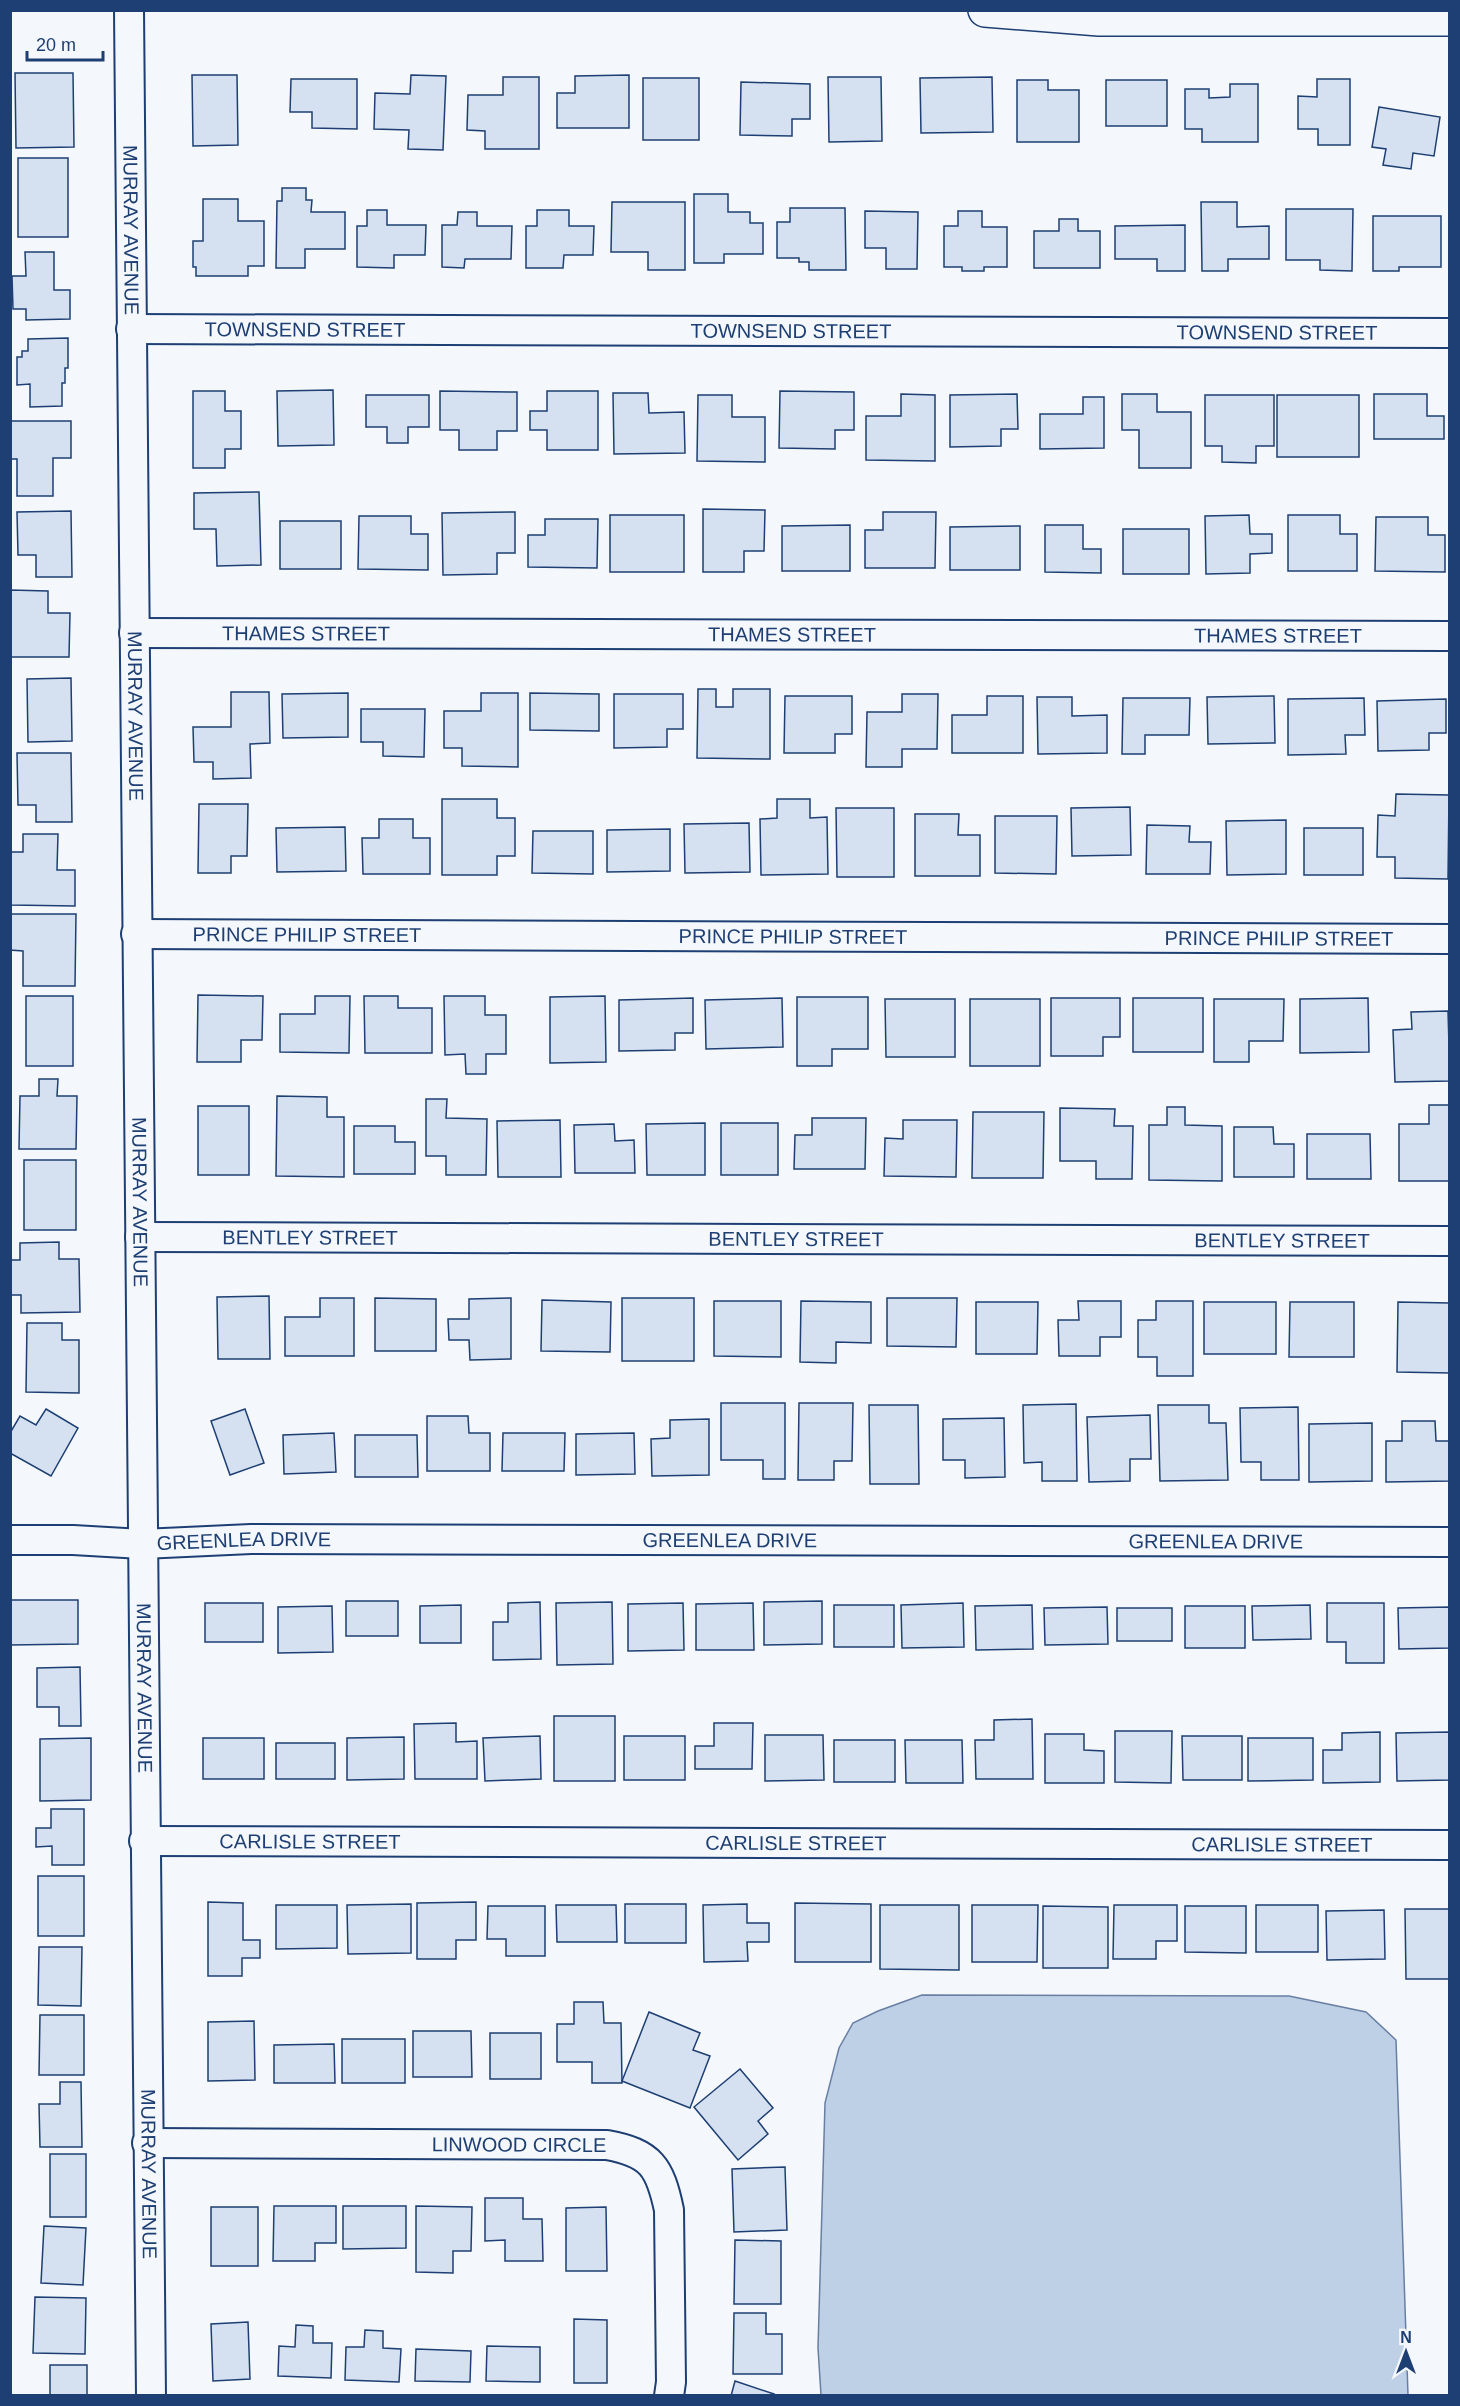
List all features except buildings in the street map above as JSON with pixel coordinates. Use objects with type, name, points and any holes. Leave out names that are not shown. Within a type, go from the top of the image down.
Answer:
[{"type":"main road","points":[[985,10],[1099,19],[1449,18]]},
{"type":"street","name":"MURRAY AVENUE","points":[[129,10],[144,1841],[151,2396]]},
{"type":"street","name":"TOWNSEND STREET","points":[[131,329],[1449,333]]},
{"type":"street","name":"THAMES STREET","points":[[134,633],[1449,636]]},
{"type":"street","name":"PRINCE PHILIP STREET","points":[[136,934],[1449,939]]},
{"type":"street","name":"BENTLEY STREET","points":[[140,1237],[1449,1241]]},
{"type":"street","name":"GREENLEA DRIVE","points":[[10,1540],[73,1540],[142,1544],[251,1539],[1449,1542]]},
{"type":"street","name":"CARLISLE STREET","points":[[144,1841],[1449,1845]]},
{"type":"street","name":"LINWOOD CIRCLE","points":[[147,2143],[607,2145],[632,2150],[651,2163],[664,2184],[669,2210],[671,2382],[669,2396]]},
{"type":"water","points":[[922,1995],[1289,1996],[1366,2012],[1396,2040],[1408,2395],[821,2395],[818,2348],[825,2103],[839,2048],[853,2023]]}]
